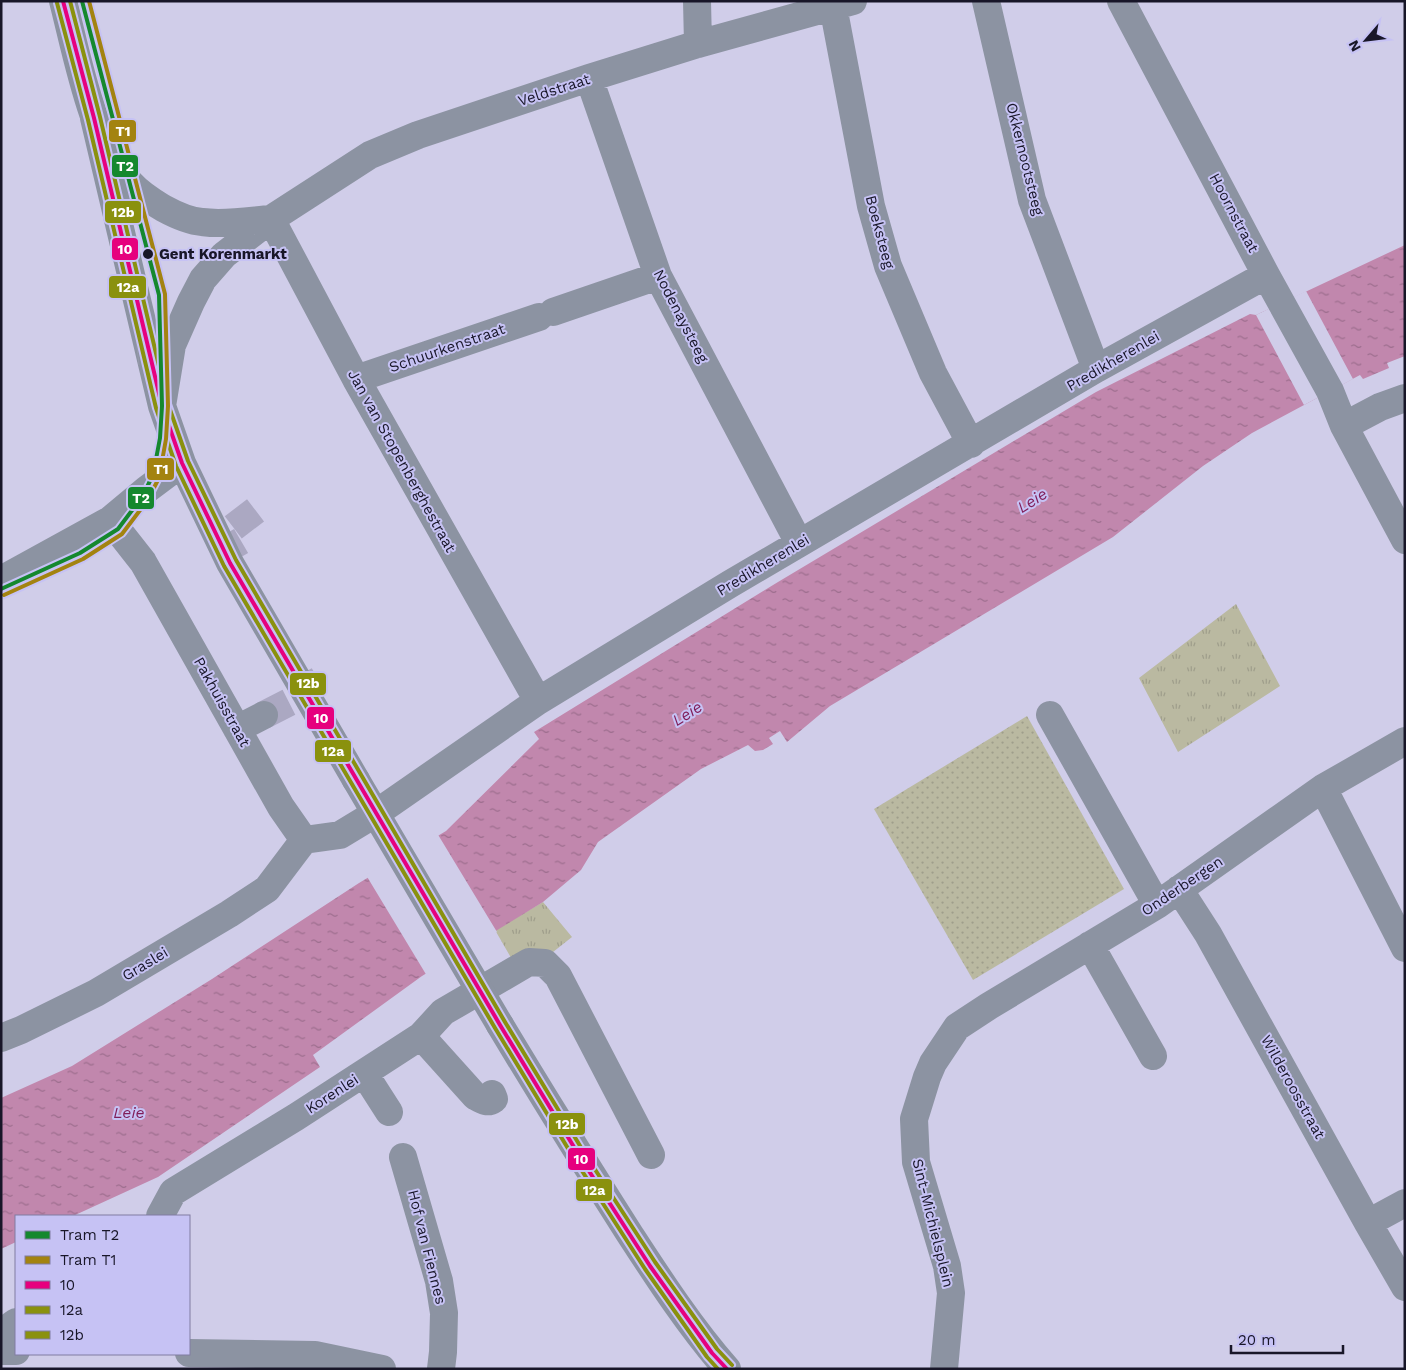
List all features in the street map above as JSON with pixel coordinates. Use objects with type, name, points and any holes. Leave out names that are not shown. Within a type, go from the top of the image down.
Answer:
[{"type":"street","points":[[63,1],[94,118],[162,406],[182,463],[230,563],[500,1026],[585,1164],[650,1266],[712,1353],[727,1369]]},
{"type":"street","points":[[697,1],[698,44]]},
{"type":"street","name":"Okkernootsteeg","points":[[986,1],[1032,200],[1096,370]]},
{"type":"street","name":"Hoornstraat","points":[[1121,1],[1266,275],[1330,391],[1344,426],[1405,540]]},
{"type":"street","name":"Veldstraat","points":[[162,406],[172,344],[203,279],[224,255],[271,218],[370,155],[418,135],[589,78],[698,44],[843,4]]},
{"type":"street","name":"Boeksteeg","points":[[843,4],[871,206],[888,266],[933,373],[971,444]]},
{"type":"street","name":"Nodenaysteeg","points":[[589,78],[658,276],[799,542]]},
{"type":"street","points":[[94,118],[111,155],[129,182],[147,199],[173,214],[201,222],[238,222],[271,218]]},
{"type":"street","name":"Jan van Stopenberghestraat","points":[[271,218],[356,379],[538,701]]},
{"type":"street","name":"Predikherenlei","points":[[304,840],[340,835],[378,812],[538,701],[799,542],[1096,370],[1266,275]]},
{"type":"street","name":"Schuurkenstraat","points":[[356,379],[658,276]]},
{"type":"street","points":[[1344,426],[1380,407],[1405,398]]},
{"type":"street","points":[[1,580],[110,520],[182,463]]},
{"type":"street","name":"Pakhuisstraat","points":[[110,520],[144,562],[281,808],[304,840]]},
{"type":"street","points":[[237,729],[264,715]]},
{"type":"street","points":[[1050,715],[1157,905]]},
{"type":"street","name":"Onderbergen","points":[[957,1027],[1157,905],[1323,788],[1405,741]]},
{"type":"street","points":[[1323,788],[1405,948]]},
{"type":"street","name":"Graslei","points":[[1,1038],[96,993],[229,914],[267,889],[304,840]]},
{"type":"street","name":"Wilderoosstraat","points":[[1179,889],[1208,934],[1368,1224],[1405,1287]]},
{"type":"street","points":[[1090,946],[1153,1056]]},
{"type":"street","name":"Korenlei","points":[[161,1215],[173,1192],[364,1074],[421,1036],[443,1012],[529,962],[545,963],[558,976],[651,1155]]},
{"type":"street","name":"Sint-Michielsplein","points":[[944,1369],[952,1293],[947,1266],[916,1162],[914,1120],[926,1077],[957,1027]]},
{"type":"street","points":[[421,1036],[475,1096],[484,1101],[490,1101],[494,1099],[492,1094]]},
{"type":"street","points":[[364,1074],[389,1112]]},
{"type":"street","name":"Hof van Fiennes","points":[[403,1157],[439,1281],[444,1313],[441,1369]]},
{"type":"street","points":[[1368,1224],[1405,1203]]},
{"type":"street","points":[[1,1333],[15,1323]]},
{"type":"street","points":[[1,1351],[15,1351]]},
{"type":"street","points":[[190,1353],[316,1355],[382,1369]]},
{"type":"green space","points":[[1236,604],[1280,686],[1178,752],[1139,678]]},
{"type":"green space","points":[[1027,716],[1124,889],[973,980],[874,809]]},
{"type":"green space","points":[[543,902],[572,937],[548,956],[514,963],[495,930]]},
{"type":"water","name":"Leie","points":[[1405,245],[1405,356],[1387,363],[1389,368],[1363,379],[1360,375],[1252,433],[1203,466],[1113,537],[830,706],[787,742],[780,731],[769,738],[773,744],[763,750],[755,751],[748,745],[701,769],[598,842],[581,870],[543,902],[422,976],[313,1055],[320,1067],[158,1177],[75,1215],[15,1215],[15,1242],[1,1249],[1,1098],[72,1066],[212,979],[359,883],[446,831],[539,739],[534,732],[778,582],[1096,392],[1250,314],[1256,315]]},
{"type":"pier","points":[[1306,291],[1353,379],[1304,405],[1256,315]]},
{"type":"pier","points":[[437,833],[497,932],[427,976],[366,875]]},
{"type":"tunnel","points":[[236,560],[222,536],[256,510]]},
{"type":"tunnel","points":[[264,715],[309,692],[299,674]]},
{"type":"tram line","name":"T2","points":[[1,589],[80,553],[118,529],[142,497],[153,475],[160,438],[162,406],[159,295],[82,1]]},
{"type":"tram line","name":"T1","points":[[4,595],[83,559],[122,534],[147,501],[159,478],[166,439],[168,406],[165,294],[89,1]]},
{"type":"tram line","points":[[94,118],[125,240],[139,365]]},
{"type":"transit line","name":"10","points":[[63,1],[94,118],[162,406],[182,463],[230,563],[500,1025],[580,1157],[650,1266],[712,1353],[727,1369]]},
{"type":"transit line","name":"12b","points":[[70,1],[100,117],[168,404],[188,461],[236,560],[505,1022],[585,1154],[655,1262],[717,1349],[732,1365]]},
{"type":"transit line","name":"12a","points":[[57,3],[88,120],[156,408],[176,466],[224,566],[495,1028],[575,1160],[645,1269],[707,1357],[718,1369]]},
{"type":"place","name":"Gent Korenmarkt","points":[[148,254]]}]
